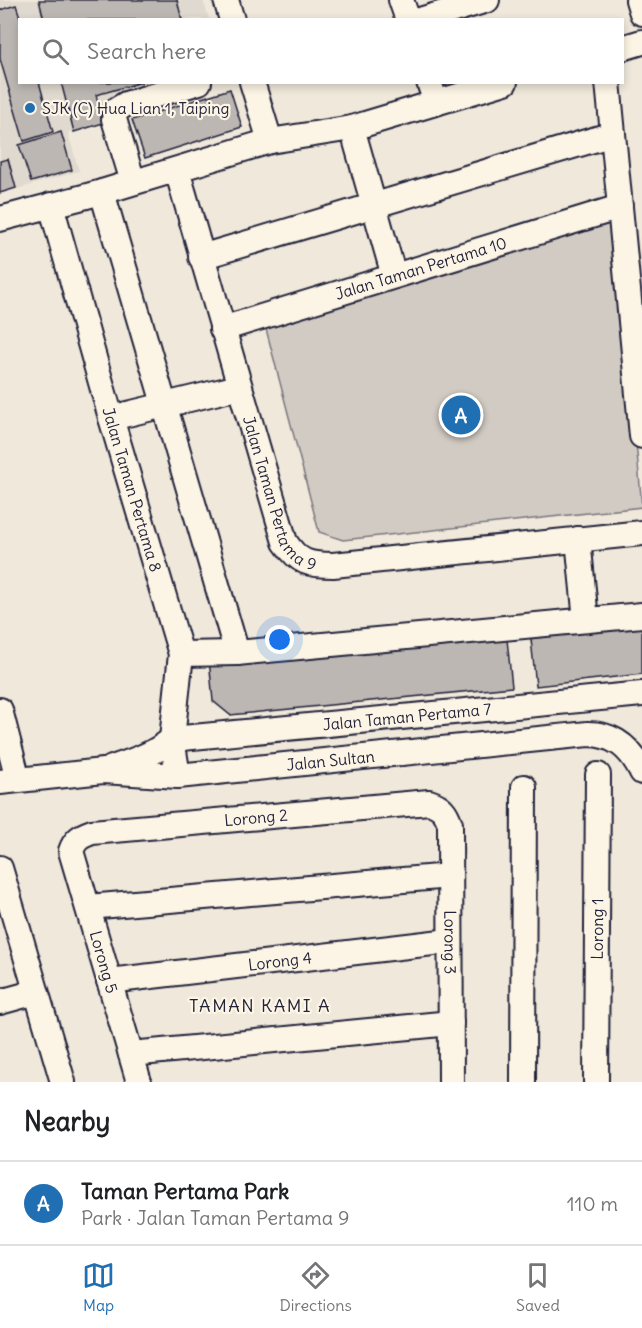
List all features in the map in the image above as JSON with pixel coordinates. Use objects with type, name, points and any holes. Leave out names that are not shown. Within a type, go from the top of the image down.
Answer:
[{"type":"street","points":[[226,0],[231,18]]},
{"type":"street","points":[[401,0],[407,18]]},
{"type":"street","points":[[427,18],[487,0]]},
{"type":"street","points":[[638,0],[642,13]]},
{"type":"street","points":[[624,47],[642,42]]},
{"type":"street","points":[[133,182],[114,119],[116,110],[126,104],[192,84]]},
{"type":"street","points":[[253,84],[270,141]]},
{"type":"street","points":[[0,219],[102,192],[270,141],[352,128],[432,93],[492,84]]},
{"type":"street","points":[[608,84],[620,207],[635,287],[642,436]]},
{"type":"street","points":[[352,128],[394,276]]},
{"type":"street","points":[[201,257],[613,134]]},
{"type":"street","name":"Jalan Taman Pertama 9","points":[[177,170],[285,542],[293,554],[304,562],[333,565],[642,533]]},
{"type":"street","points":[[102,192],[237,653]]},
{"type":"street","name":"Jalan Taman Pertama 8","points":[[51,205],[181,654],[172,739],[177,776]]},
{"type":"street","name":"Jalan Taman Pertama 10","points":[[222,329],[620,207]]},
{"type":"street","points":[[111,418],[239,387]]},
{"type":"street","points":[[578,539],[586,620]]},
{"type":"street","points":[[181,654],[237,653],[642,615]]},
{"type":"street","name":"Jalan Taman Pertama 7","points":[[172,739],[642,694]]},
{"type":"street","points":[[0,710],[9,781]]},
{"type":"street","name":"Jalan Sultan","points":[[9,781],[103,771],[177,776],[588,734],[631,741],[629,750],[642,772]]},
{"type":"street","points":[[103,771],[143,757],[163,747],[172,739],[200,761],[228,771]]},
{"type":"street","name":"Lorong 1","points":[[596,1082],[598,776]]},
{"type":"street","points":[[524,787],[524,1082]]},
{"type":"street","name":"Lorong 2","points":[[74,842],[81,836],[92,832],[429,802],[441,806]]},
{"type":"street","name":"Lorong 3","points":[[441,806],[450,824],[451,1082]]},
{"type":"street","name":"Lorong 5","points":[[74,842],[72,851],[139,1082]]},
{"type":"street","points":[[0,868],[63,1082]]},
{"type":"street","points":[[88,908],[450,876]]},
{"type":"street","name":"Lorong 4","points":[[110,981],[450,941]]},
{"type":"street","points":[[0,1002],[36,992]]},
{"type":"street","points":[[130,1054],[451,1023]]},
{"type":"shaded area","points":[[0,0],[203,0],[209,18],[18,18],[18,84],[181,84],[68,133],[79,171],[0,194]]},
{"type":"shaded area","points":[[615,216],[642,507],[343,540],[319,532],[265,325]]},
{"type":"building","points":[[39,0],[177,0],[182,18],[44,18]]},
{"type":"building","points":[[16,5],[20,18],[18,18],[18,84],[40,84],[53,132],[24,141],[0,59],[0,10]]},
{"type":"building","points":[[62,84],[135,84],[96,95],[103,123],[74,132]]},
{"type":"building","points":[[230,89],[242,127],[145,158],[132,120]]},
{"type":"building","points":[[61,132],[72,170],[31,182],[19,145]]},
{"type":"building","points":[[8,159],[16,188],[0,193],[0,161]]},
{"type":"building","points":[[642,617],[642,674],[536,686],[530,630]]},
{"type":"building","points":[[506,630],[512,687],[230,715],[213,701],[209,659]]},
{"type":"place","name":"SJK (C) Hua Lian 1, Taiping","points":[[30,108]]},
{"type":"place","name":"Taman Pertama Park","points":[[461,415]]},
{"type":"district","name":"TAMAN KAMI A","points":[[260,1005]]}]
